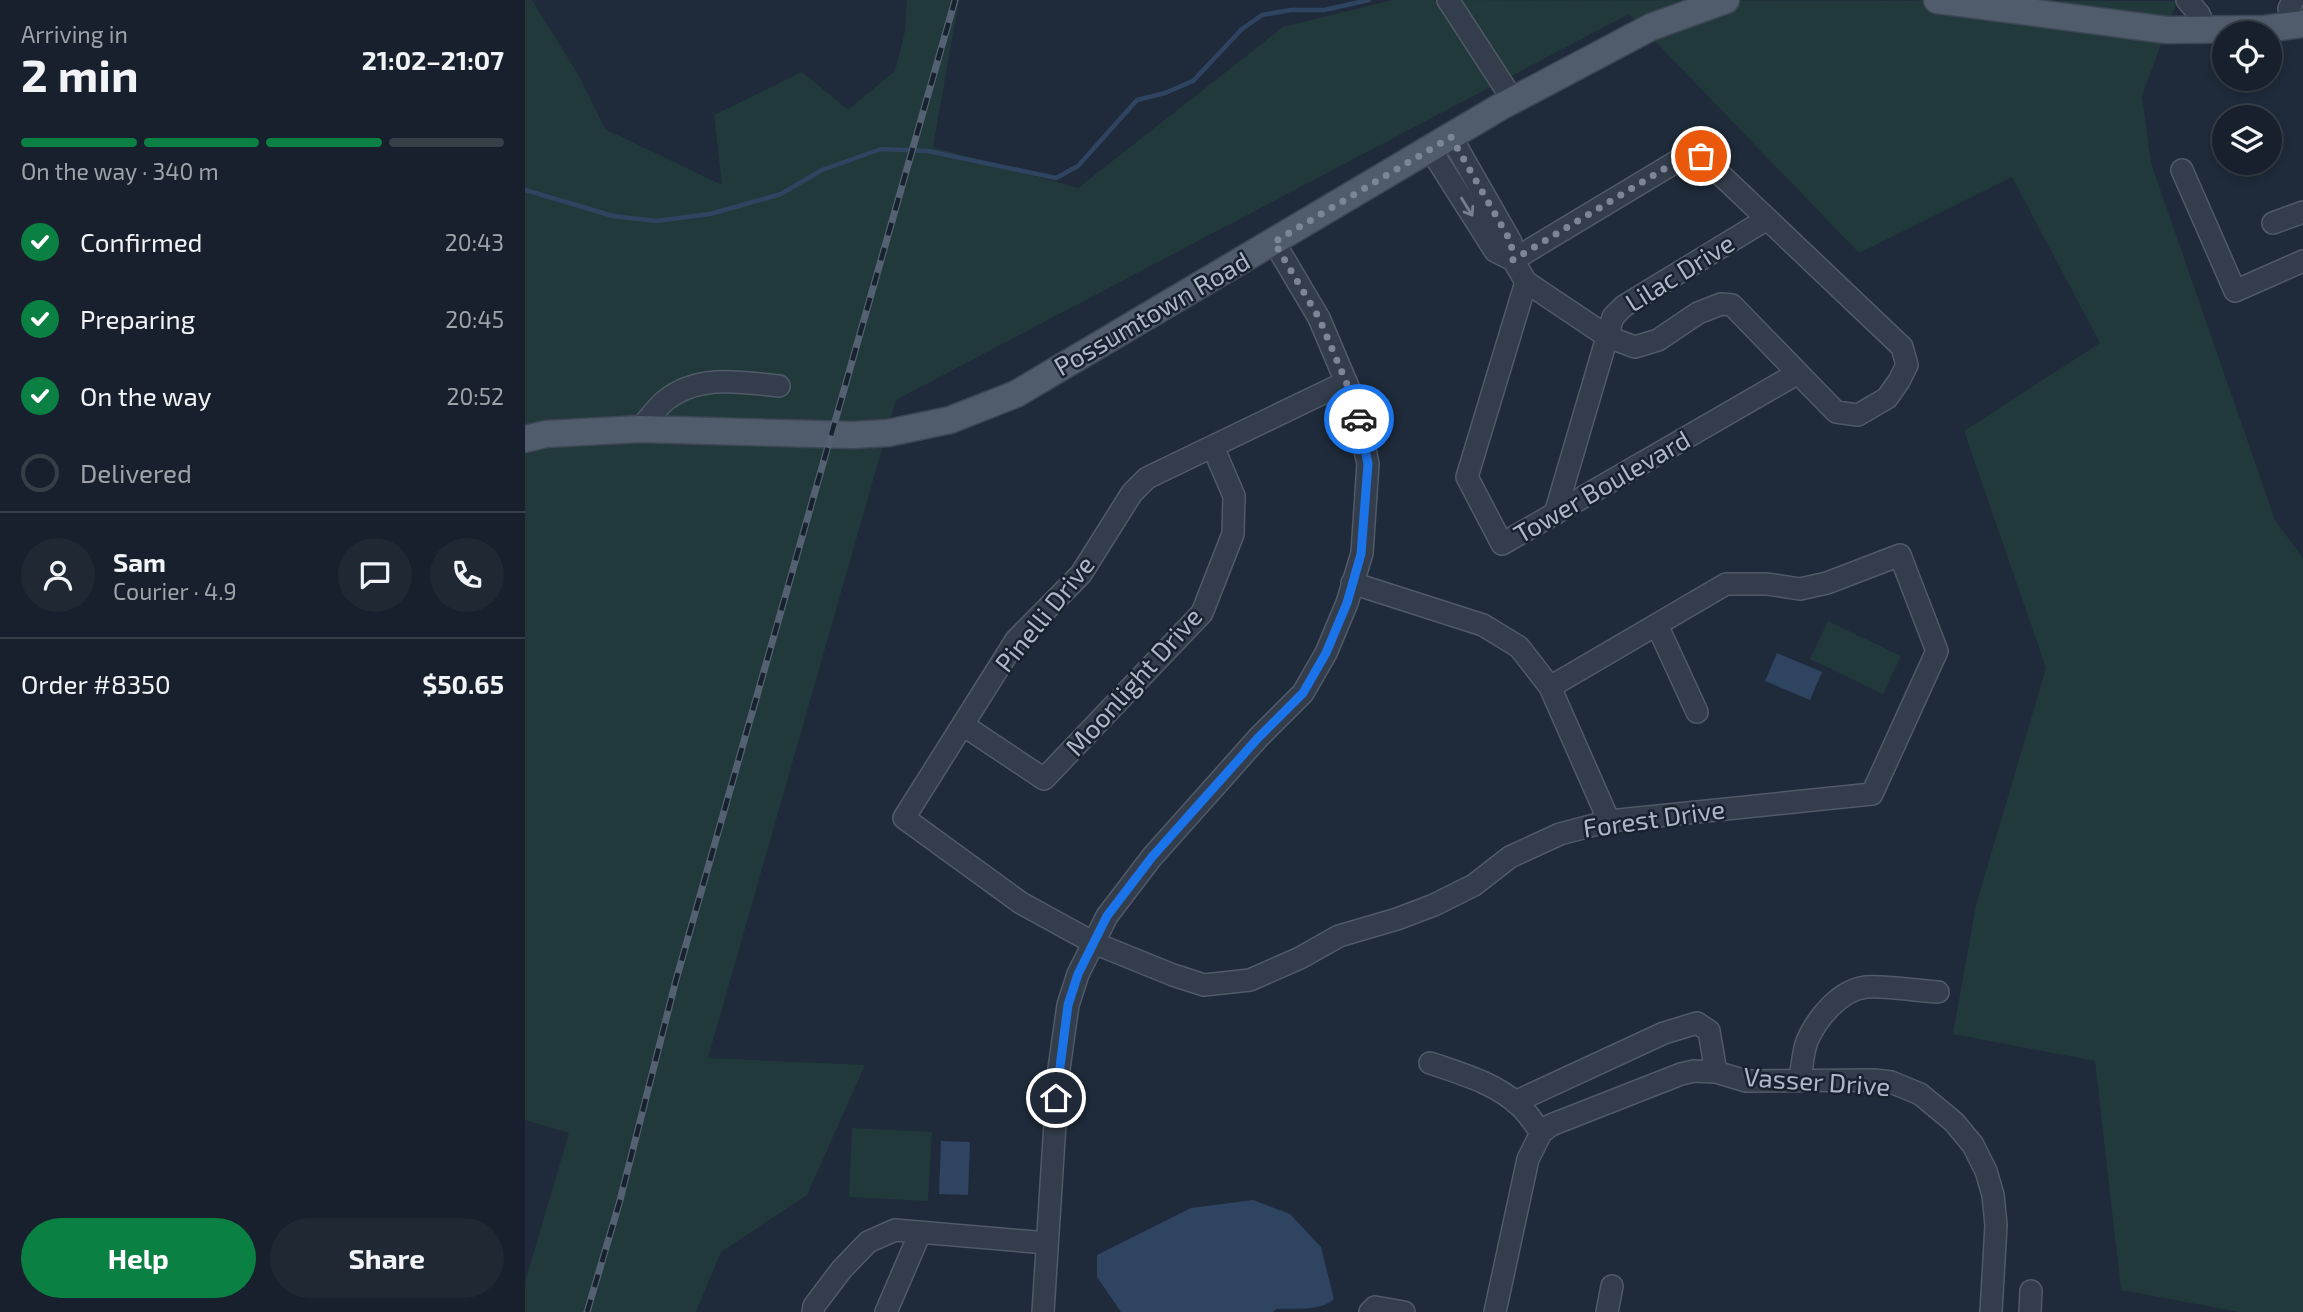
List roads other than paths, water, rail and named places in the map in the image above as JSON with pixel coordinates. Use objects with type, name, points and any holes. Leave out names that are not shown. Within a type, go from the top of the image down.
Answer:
[{"type":"main road","name":"Possumtown Road","points":[[525,439],[546,434],[640,429],[852,435],[888,433],[950,420],[1016,394],[1513,100],[1651,27],[1727,0]]},
{"type":"main road","points":[[1937,0],[2166,30],[2265,29],[2299,20]]},
{"type":"street","points":[[1448,0],[1513,100]]},
{"type":"street","points":[[2187,0],[2199,14],[2204,30]]},
{"type":"street","points":[[1441,143],[1511,242],[1513,260],[1526,282],[1608,337],[1635,347],[1658,340],[1698,313],[1721,304],[1732,305],[1836,412],[1858,415],[1887,398],[1907,365],[1902,347],[1701,156],[1689,154],[1513,260]]},
{"type":"street","points":[[2182,170],[2235,291],[2301,269]]},
{"type":"street","points":[[2273,223],[2303,212]]},
{"type":"street","name":"Lilac Drive","points":[[1555,514],[1613,317],[1624,306],[1767,219]]},
{"type":"street","points":[[1043,1312],[1058,1076],[1066,1017],[1078,974],[1107,916],[1152,857],[1258,738],[1303,693],[1326,653],[1361,554],[1368,464],[1355,403],[1319,318],[1274,242]]},
{"type":"street","name":"Tower Boulevard","points":[[1526,282],[1467,477],[1502,544],[1798,373]]},
{"type":"street","points":[[640,429],[666,400],[686,389],[721,380],[779,386]]},
{"type":"street","name":"Pinelli Drive","points":[[1094,943],[1021,903],[904,818],[1016,640],[1081,574],[1132,493],[1147,478],[1346,382]]},
{"type":"street","name":"Moonlight Drive","points":[[963,725],[1044,779],[1202,613],[1233,534],[1234,496],[1213,447]]},
{"type":"street","name":"Forest Drive","points":[[1094,943],[1204,985],[1250,980],[1300,958],[1339,936],[1434,905],[1474,885],[1510,858],[1560,834],[1609,821],[1872,794],[1937,651],[1900,555],[1827,583],[1800,589],[1767,584],[1726,584],[1657,625]]},
{"type":"street","points":[[1352,583],[1483,625],[1519,647],[1549,687],[1609,821]]},
{"type":"street","points":[[1549,687],[1657,625],[1697,712]]},
{"type":"street","points":[[1800,1079],[1807,1042],[1820,1019],[1847,994],[1866,987],[1938,992]]},
{"type":"street","points":[[1515,1102],[1664,1032],[1697,1023],[1709,1031],[1716,1072]]},
{"type":"street","points":[[1430,1063],[1489,1084],[1515,1102],[1541,1133],[1528,1159],[1495,1312]]},
{"type":"street","name":"Vasser Drive","points":[[1541,1133],[1551,1125],[1681,1074],[1701,1071],[1716,1072],[1746,1081],[1800,1079],[1891,1082],[1920,1094],[1954,1122],[1973,1145],[1986,1171],[1993,1195],[1996,1225],[1991,1312]]},
{"type":"street","points":[[813,1312],[814,1306],[842,1269],[868,1242],[895,1230],[1047,1243]]},
{"type":"street","points":[[886,1312],[920,1233]]},
{"type":"street","points":[[1607,1312],[1612,1286]]},
{"type":"street","points":[[1370,1312],[1375,1307],[1404,1312]]},
{"type":"water","points":[[1777,653],[1822,672],[1810,700],[1765,681]]},
{"type":"water","points":[[941,1141],[970,1142],[968,1195],[939,1194]]},
{"type":"water","points":[[1253,1200],[1290,1214],[1321,1247],[1334,1299],[1314,1308],[1276,1309],[1273,1312],[1121,1312],[1097,1277],[1097,1255],[1191,1208]]},
{"type":"waterway","points":[[525,190],[613,216],[656,221],[710,214],[781,194],[822,170],[881,149],[928,151],[1056,178],[1078,166],[1137,100],[1165,93],[1193,81],[1242,29],[1262,15],[1291,10],[1324,10],[1369,0]]},
{"type":"railway","points":[[587,1312],[619,1204],[676,980],[955,0]]}]
